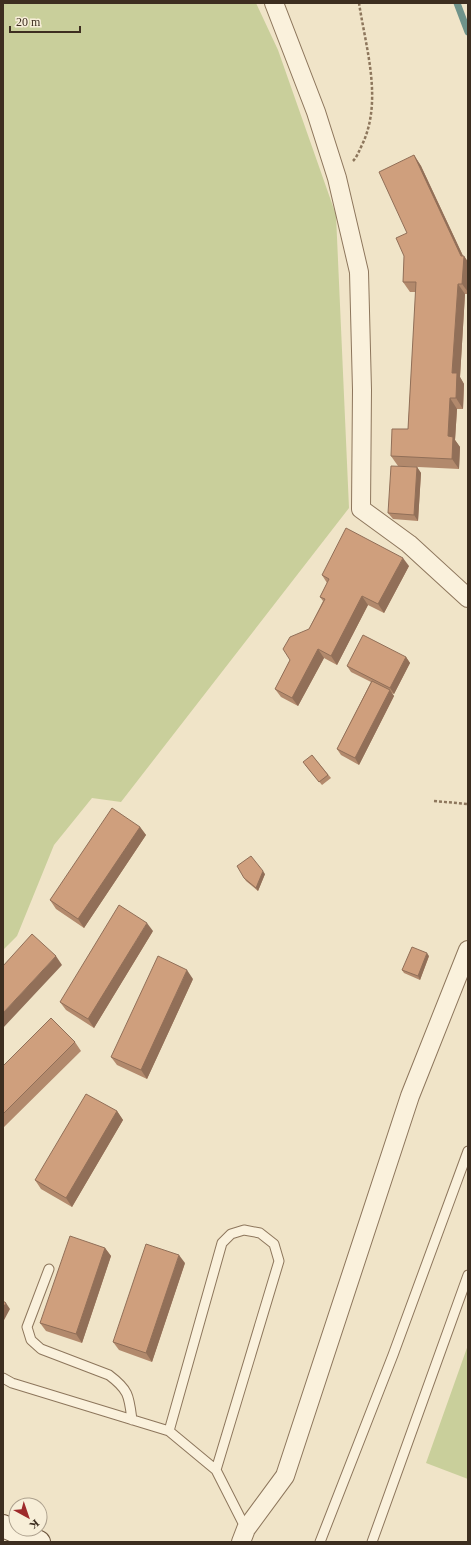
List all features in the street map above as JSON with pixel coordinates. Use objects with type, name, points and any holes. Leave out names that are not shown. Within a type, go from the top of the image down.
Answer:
[{"type":"main road","points":[[3,1526],[39,1542]]},
{"type":"street","points":[[274,3],[316,112],[337,178],[359,272],[362,390],[361,509],[409,544],[468,598]]},
{"type":"street","points":[[243,1535],[285,1476],[410,1096],[468,950]]},
{"type":"lane","points":[[320,1542],[393,1355],[468,1151]]},
{"type":"lane","points":[[169,1431],[222,1243],[231,1234],[244,1230],[260,1233],[274,1244],[279,1260],[216,1470]]},
{"type":"lane","points":[[49,1269],[27,1327],[31,1340],[41,1349],[109,1375],[116,1380],[129,1395],[132,1420]]},
{"type":"lane","points":[[372,1542],[468,1274]]},
{"type":"lane","points":[[3,1378],[12,1383],[169,1431],[216,1470],[243,1535]]},
{"type":"path","points":[[337,178],[356,159],[365,138],[371,114],[373,90],[359,3]]},
{"type":"path","points":[[434,801],[468,804]]},
{"type":"green space","points":[[3,3],[256,3],[278,50],[336,215],[349,508],[121,802],[92,798],[54,845],[17,936],[3,950]]},
{"type":"green space","points":[[468,1345],[468,1479],[426,1463]]},
{"type":"building","points":[[414,155],[461,256],[464,256],[462,284],[458,284],[452,373],[457,373],[456,398],[450,398],[448,436],[453,437],[452,459],[391,456],[392,429],[408,429],[416,282],[403,282],[404,256],[396,238],[407,233],[379,172]]},
{"type":"building","points":[[391,466],[417,467],[414,515],[388,513]]},
{"type":"building","points":[[346,528],[403,558],[378,604],[362,596],[331,656],[318,649],[292,698],[275,689],[290,660],[283,649],[290,637],[309,629],[325,599],[320,597],[329,579],[322,575]]},
{"type":"building","points":[[363,635],[406,657],[390,688],[347,666]]},
{"type":"building","points":[[372,681],[390,690],[355,758],[337,749]]},
{"type":"building","points":[[312,755],[328,775],[319,782],[303,762]]},
{"type":"building","points":[[112,808],[140,827],[78,919],[50,900]]},
{"type":"building","points":[[251,856],[263,871],[256,888],[244,878],[237,866]]},
{"type":"building","points":[[119,905],[147,923],[88,1019],[60,1002]]},
{"type":"building","points":[[32,934],[56,956],[3,1013],[3,966]]},
{"type":"building","points":[[412,947],[427,953],[418,976],[402,970]]},
{"type":"building","points":[[158,956],[187,970],[141,1070],[111,1057]]},
{"type":"building","points":[[51,1018],[75,1042],[3,1114],[3,1066]]},
{"type":"building","points":[[86,1094],[117,1111],[66,1198],[35,1180]]},
{"type":"building","points":[[70,1236],[105,1248],[76,1334],[40,1323]]},
{"type":"building","points":[[146,1244],[179,1255],[146,1353],[113,1342]]},
{"type":"building","points":[[3,1301],[6,1303],[3,1308]]},
{"type":"waterway","points":[[457,3],[468,32]]}]
